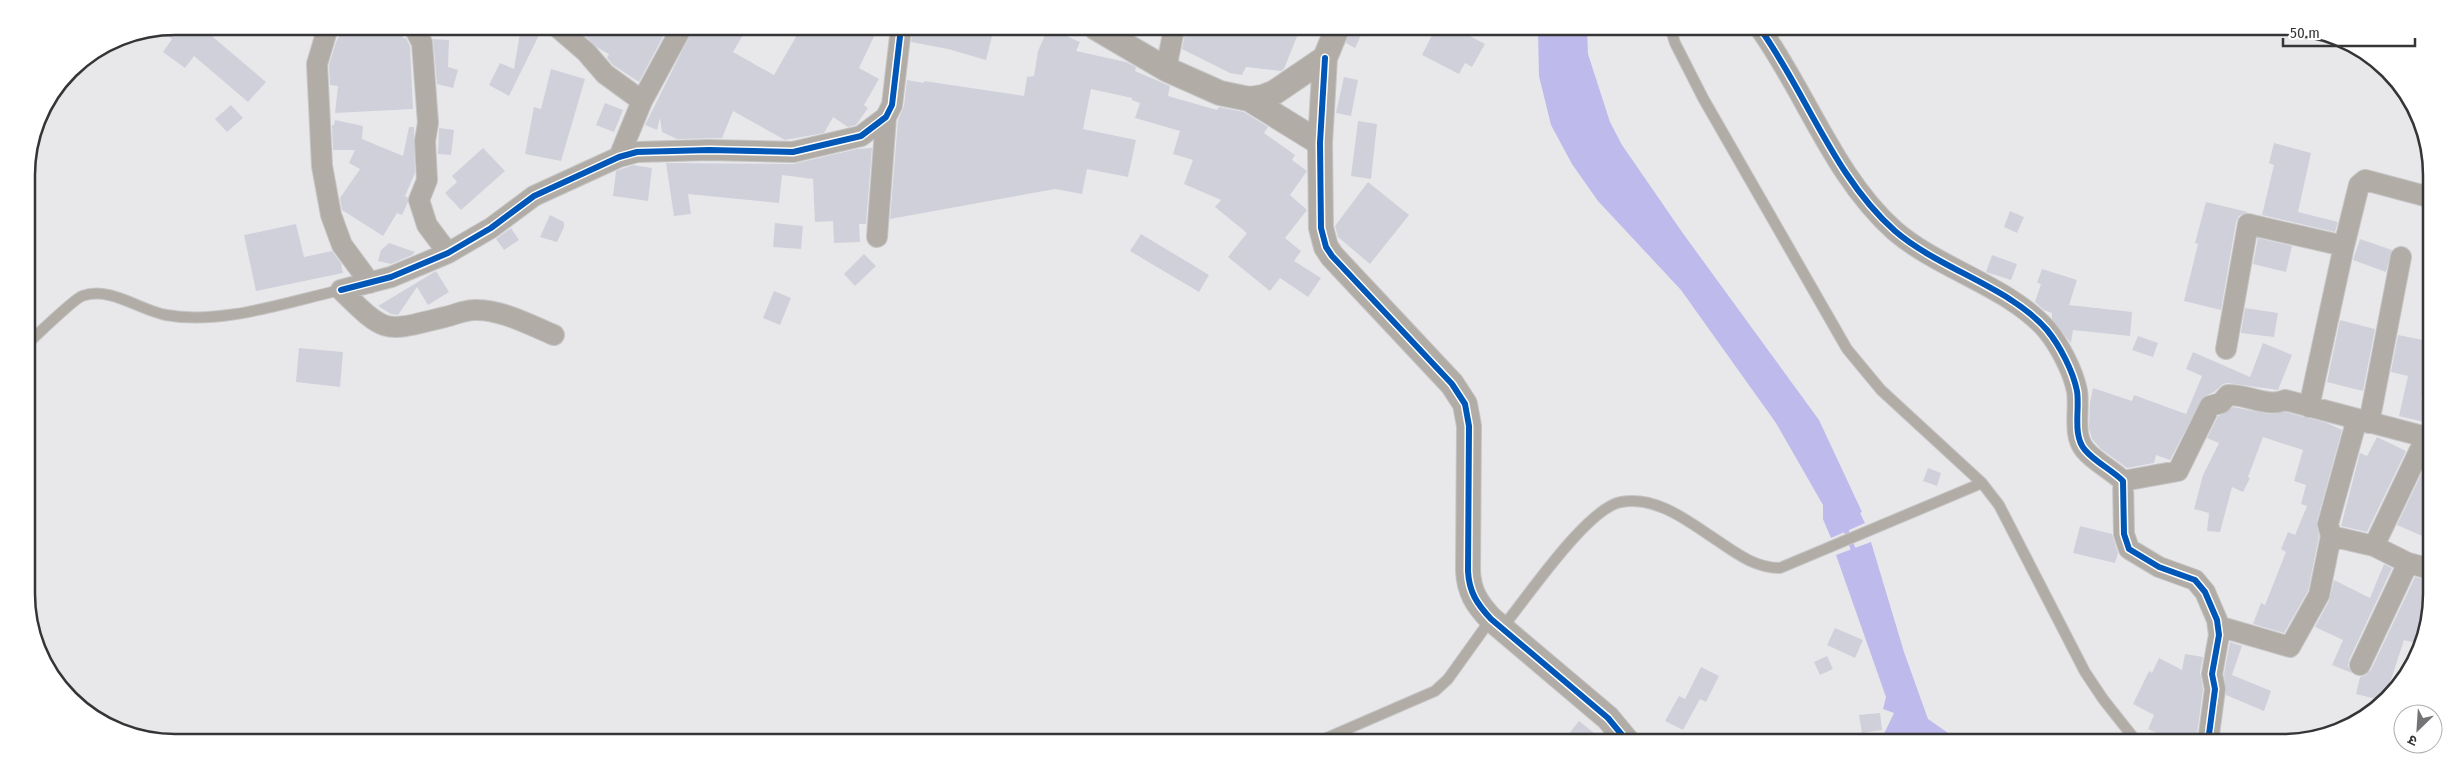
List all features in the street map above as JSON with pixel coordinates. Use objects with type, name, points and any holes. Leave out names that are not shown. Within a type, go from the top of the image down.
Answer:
[{"type":"street","points":[[326,35],[317,64],[322,166],[331,215],[342,245],[370,283]]},
{"type":"street","points":[[418,35],[422,43],[428,123],[425,141],[427,180],[418,200],[427,226],[448,254]]},
{"type":"street","points":[[576,35],[586,52],[605,74],[642,102]]},
{"type":"street","points":[[619,157],[642,102],[678,35]]},
{"type":"street","points":[[877,238],[886,117],[892,105],[900,35]]},
{"type":"street","points":[[1108,35],[1166,69],[1220,93],[1249,99],[1263,97],[1275,92],[1325,58]]},
{"type":"street","points":[[1166,69],[1173,35]]},
{"type":"street","points":[[1335,35],[1325,58],[1320,143],[1321,228],[1326,248],[1452,384],[1465,404],[1468,426],[1469,583],[1478,606],[1496,624],[1608,718],[1621,734]]},
{"type":"street","points":[[1765,35],[1781,58],[1847,172],[1878,214],[1916,246],[2012,302],[2048,331],[2062,354],[2077,390],[2079,439],[2084,450],[2123,481],[2178,471],[2210,406],[2221,403],[2228,395],[2237,394],[2277,403],[2285,400],[2423,436]]},
{"type":"street","points":[[1249,99],[1320,143]]},
{"type":"street","points":[[341,290],[370,283],[448,254],[491,228],[534,196],[619,157],[637,152],[709,150],[793,152],[861,136],[886,117]]},
{"type":"street","points":[[2309,407],[2359,185],[2366,180],[2423,195]]},
{"type":"street","points":[[2226,348],[2248,224],[2344,246]]},
{"type":"street","points":[[2218,626],[2290,648],[2319,595],[2332,536],[2328,524],[2363,421],[2401,257]]},
{"type":"street","points":[[341,290],[370,318],[384,326],[398,328],[473,310],[491,311],[554,335]]},
{"type":"street","points":[[2374,546],[2423,445]]},
{"type":"street","points":[[2123,481],[2124,534],[2129,549],[2159,567],[2195,580],[2205,592],[2218,620],[2219,635],[2212,674],[2214,689],[2209,734]]},
{"type":"street","points":[[2332,536],[2374,546],[2417,565],[2360,665]]},
{"type":"lane","points":[[1673,35],[1703,98],[1847,349],[1868,376],[1896,406],[1982,483],[2005,515],[2092,684],[2131,734]]},
{"type":"lane","points":[[35,337],[81,297],[99,293],[165,315],[202,317],[240,312],[341,290]]},
{"type":"lane","points":[[1336,734],[1435,691],[1448,679],[1582,529],[1607,507],[1622,502],[1640,502],[1661,507],[1679,516],[1753,563],[1767,568],[1780,568],[1792,565],[1982,483]]},
{"type":"shaded area","points":[[1538,35],[1587,35],[1588,54],[1610,122],[1622,145],[1682,232],[1819,420],[1862,512],[1860,513],[1865,523],[1831,538],[1823,519],[1823,505],[1776,423],[1681,290],[1598,201],[1572,164],[1551,125],[1539,76]]},
{"type":"shaded area","points":[[1871,542],[1904,652],[1928,719],[1950,734],[1884,734],[1894,713],[1883,709],[1886,697],[1836,555]]},
{"type":"building","points":[[167,35],[211,35],[266,82],[248,102],[194,56],[185,68],[163,52],[172,39]]},
{"type":"building","points":[[340,35],[403,35],[410,46],[413,109],[335,113],[338,86],[330,85],[329,65]]},
{"type":"building","points":[[520,35],[539,35],[509,96],[489,85],[500,63],[514,69]]},
{"type":"building","points":[[584,35],[664,35],[639,82],[613,65],[607,58],[609,54],[598,48]]},
{"type":"building","points":[[690,35],[743,35],[733,52],[774,75],[797,35],[875,35],[859,68],[879,79],[864,105],[868,108],[856,125],[848,127],[833,117],[824,133],[785,140],[733,111],[722,138],[677,139],[662,132],[660,118],[657,130],[645,125]]},
{"type":"building","points":[[912,35],[992,35],[986,60],[948,49],[911,42]]},
{"type":"building","points":[[1045,35],[1064,35],[1080,42],[1076,51],[1126,62],[1136,67],[1135,71],[1170,86],[1168,96],[1217,110],[1219,107],[1244,112],[1268,127],[1264,133],[1295,155],[1292,160],[1307,171],[1290,195],[1307,210],[1285,238],[1301,251],[1294,261],[1321,278],[1308,297],[1280,278],[1270,291],[1228,257],[1247,233],[1215,207],[1221,200],[1184,184],[1193,160],[1173,154],[1180,131],[1135,118],[1140,103],[1132,100],[1132,98],[1091,89],[1083,129],[1136,140],[1128,177],[1087,169],[1082,194],[1055,189],[890,219],[898,120],[904,106],[907,80],[1024,96],[1027,77],[1034,76],[1038,51]]},
{"type":"building","points":[[1185,35],[1298,35],[1284,69],[1281,71],[1246,67],[1242,75],[1230,73],[1182,49]]},
{"type":"building","points":[[1348,35],[1361,35],[1355,48],[1346,43]]},
{"type":"building","points":[[1432,35],[1468,35],[1485,44],[1472,67],[1465,63],[1459,74],[1422,55]]},
{"type":"building","points":[[433,39],[449,40],[448,67],[458,70],[453,88],[437,84]]},
{"type":"building","points":[[551,69],[585,79],[561,161],[525,154],[534,107],[541,109]]},
{"type":"building","points":[[1344,77],[1358,80],[1351,116],[1336,113]]},
{"type":"building","points":[[605,103],[623,110],[614,132],[596,125]]},
{"type":"building","points":[[231,105],[243,118],[227,132],[215,119]]},
{"type":"building","points":[[335,120],[363,126],[362,139],[403,156],[409,127],[414,127],[415,173],[405,196],[408,198],[408,202],[402,215],[397,213],[383,236],[342,210],[340,198],[360,169],[349,163],[355,150],[333,150],[332,125],[334,125]]},
{"type":"building","points":[[1358,121],[1377,124],[1371,179],[1351,176]]},
{"type":"building","points":[[439,128],[454,130],[451,155],[438,154]]},
{"type":"building","points":[[2274,143],[2311,153],[2298,212],[2338,222],[2335,232],[2262,215],[2274,165],[2269,163]]},
{"type":"building","points":[[483,148],[505,171],[461,210],[445,193],[457,182],[452,176]]},
{"type":"building","points":[[872,148],[866,224],[859,224],[860,242],[834,243],[833,221],[815,222],[813,179],[782,175],[779,203],[688,194],[691,214],[674,216],[666,163],[793,164],[857,149]]},
{"type":"building","points":[[633,165],[652,168],[648,201],[613,196],[616,171]]},
{"type":"building","points":[[1368,182],[1409,215],[1370,264],[1338,237],[1335,226]]},
{"type":"building","points":[[2206,202],[2248,212],[2239,216],[2236,222],[2221,310],[2184,301],[2198,244],[2195,243]]},
{"type":"building","points":[[2010,211],[2024,217],[2017,233],[2004,227]]},
{"type":"building","points":[[550,215],[564,222],[564,227],[557,242],[540,237]]},
{"type":"building","points":[[775,223],[803,226],[801,249],[773,247]]},
{"type":"building","points":[[296,224],[304,257],[332,251],[341,263],[343,273],[256,291],[244,235]]},
{"type":"building","points":[[511,228],[519,240],[504,250],[496,239]]},
{"type":"building","points":[[1141,234],[1209,275],[1199,292],[1130,251]]},
{"type":"building","points":[[2258,238],[2292,246],[2286,272],[2253,264]]},
{"type":"building","points":[[2360,239],[2392,250],[2386,272],[2353,260]]},
{"type":"building","points":[[389,243],[415,252],[391,264],[378,261],[381,250]]},
{"type":"building","points":[[864,254],[876,266],[855,286],[844,274]]},
{"type":"building","points":[[1992,255],[2017,264],[2011,280],[1986,272]]},
{"type":"building","points":[[2042,269],[2077,280],[2069,305],[2132,312],[2130,336],[2073,330],[2071,343],[2052,319],[2052,313],[2044,310],[2035,302],[2041,284],[2037,283]]},
{"type":"building","points":[[436,271],[449,292],[428,305],[417,287],[398,315],[391,314],[378,306]]},
{"type":"building","points":[[774,291],[791,298],[780,325],[763,318]]},
{"type":"building","points":[[2245,308],[2278,313],[2274,337],[2241,333]]},
{"type":"building","points":[[2340,320],[2375,329],[2363,391],[2327,382]]},
{"type":"building","points":[[2398,335],[2423,340],[2423,391],[2421,400],[2423,401],[2423,422],[2399,416],[2408,376],[2391,372]]},
{"type":"building","points":[[2138,336],[2158,343],[2153,357],[2132,350]]},
{"type":"building","points":[[2263,343],[2292,355],[2278,390],[2228,383],[2223,384],[2214,392],[2203,397],[2170,460],[2156,455],[2154,463],[2127,468],[2101,449],[2092,439],[2089,428],[2090,402],[2093,388],[2132,401],[2134,395],[2186,414],[2202,376],[2186,369],[2193,352],[2250,377]]},
{"type":"building","points":[[299,348],[343,352],[340,387],[296,382]]},
{"type":"building","points":[[2233,407],[2270,414],[2285,412],[2327,423],[2342,430],[2317,521],[2319,536],[2308,591],[2284,633],[2253,624],[2261,603],[2265,605],[2286,552],[2281,549],[2288,532],[2295,535],[2307,506],[2301,504],[2306,485],[2294,481],[2303,450],[2263,437],[2248,477],[2250,478],[2243,492],[2232,487],[2220,532],[2207,531],[2209,513],[2194,509],[2203,475],[2219,443],[2207,438],[2218,416]]},
{"type":"building","points":[[2377,437],[2406,451],[2367,532],[2341,526],[2360,453],[2367,456]]},
{"type":"building","points":[[1928,468],[1941,473],[1937,486],[1923,481]]},
{"type":"building","points":[[2423,470],[2423,536],[2397,525]]},
{"type":"building","points":[[2080,526],[2112,534],[2118,553],[2115,563],[2073,553]]},
{"type":"building","points":[[2384,564],[2392,568],[2349,660],[2348,666],[2352,673],[2332,665],[2343,640],[2315,627],[2329,601],[2334,580],[2370,598]]},
{"type":"building","points":[[2415,577],[2423,579],[2422,612],[2414,643],[2404,640],[2389,684],[2375,699],[2356,694],[2360,677],[2366,675],[2371,670]]},
{"type":"building","points":[[1835,628],[1863,640],[1855,658],[1827,645]]},
{"type":"building","points":[[2230,642],[2242,646],[2232,675],[2271,691],[2264,711],[2226,695],[2224,674]]},
{"type":"building","points":[[2185,654],[2203,657],[2200,672],[2203,689],[2197,734],[2159,734],[2148,729],[2154,715],[2133,704],[2149,671],[2152,673],[2159,658],[2182,670]]},
{"type":"building","points":[[1827,656],[1833,669],[1820,675],[1814,662]]},
{"type":"building","points":[[1701,667],[1719,676],[1706,702],[1700,699],[1683,730],[1665,721],[1679,696],[1685,699]]},
{"type":"building","points":[[1880,713],[1882,730],[1862,733],[1859,715]]},
{"type":"building","points":[[1579,721],[1595,734],[1569,734]]},
{"type":"waterway","points":[[1844,525],[1855,554]]},
{"type":"cycle path","points":[[341,290],[391,277],[448,253],[491,228],[534,196],[619,157],[637,152],[709,150],[793,152],[861,136],[886,117],[892,105],[900,35]]},
{"type":"cycle path","points":[[1764,35],[1778,55],[1838,161],[1874,210],[1895,231],[1913,244],[1994,290],[2032,315],[2057,343],[2069,367],[2077,391],[2078,429],[2081,444],[2094,458],[2123,481],[2124,534],[2129,549],[2159,567],[2195,580],[2205,592],[2217,620],[2219,635],[2212,674],[2215,689],[2209,734]]},
{"type":"cycle path","points":[[1325,58],[1320,143],[1321,228],[1326,247],[1332,256],[1452,384],[1465,404],[1469,426],[1468,571],[1472,591],[1478,603],[1491,619],[1608,718],[1621,734]]}]
